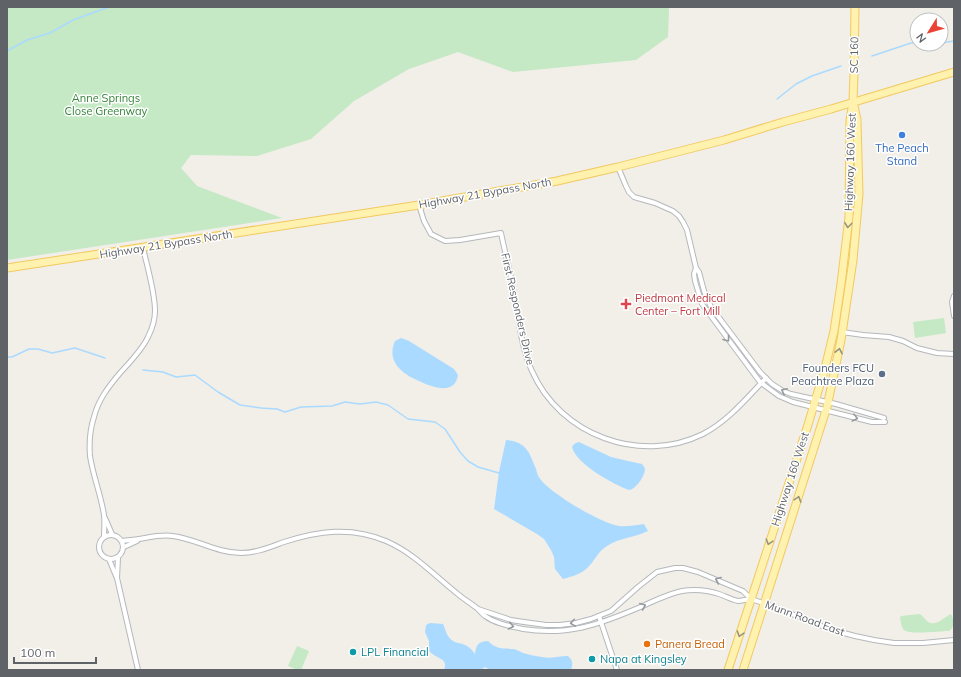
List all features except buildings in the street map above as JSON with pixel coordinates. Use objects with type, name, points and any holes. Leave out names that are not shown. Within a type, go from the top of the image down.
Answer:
[{"type":"main road","name":"SC 160","points":[[852,102],[855,7]]},
{"type":"main road","name":"Highway 21 Bypass North","points":[[7,268],[420,205],[557,181],[724,140],[954,72]]},
{"type":"main road","name":"Highway 160 West","points":[[728,670],[751,599],[821,401],[825,368],[834,331],[849,218],[850,120],[852,102]]},
{"type":"main road","name":"Highway 160 West","points":[[743,670],[765,603],[821,401],[842,332],[853,260],[859,194],[857,120],[852,102]]},
{"type":"street","points":[[618,167],[629,192],[634,197],[661,205],[679,216],[687,230],[696,268],[699,272],[708,302],[772,384],[783,391],[797,396],[821,401],[884,420],[872,422],[801,405],[784,398],[761,383],[700,301],[694,274],[696,268]]},
{"type":"street","name":"First Responders Drive","points":[[420,205],[424,221],[431,234],[445,241],[460,240],[501,232],[514,292],[521,336],[532,372],[541,388],[554,405],[575,424],[593,434],[611,441],[637,446],[670,444],[688,440],[703,434],[727,417],[766,378]]},
{"type":"street","points":[[112,534],[104,516],[90,455],[91,427],[98,405],[103,396],[148,338],[153,323],[155,311],[154,296],[143,248]]},
{"type":"street","points":[[954,296],[952,302],[954,316]]},
{"type":"street","points":[[713,320],[718,316]]},
{"type":"street","points":[[834,331],[859,335],[890,337],[930,352],[954,354]]},
{"type":"street","points":[[104,516],[104,537]]},
{"type":"street","points":[[122,541],[158,535],[173,536],[220,550],[242,553],[258,551],[311,534],[338,531],[360,533],[387,541],[402,549],[422,563],[484,616],[505,625],[555,632],[579,628],[614,618],[682,591],[702,590],[739,601],[751,599]]},
{"type":"street","points":[[112,534],[116,535],[122,541],[124,547],[123,553],[118,558],[113,560],[102,555],[99,548],[99,544],[104,537],[112,534]]},
{"type":"street","points":[[124,547],[141,539]]},
{"type":"street","points":[[118,558],[118,578],[138,670]]},
{"type":"street","points":[[109,559],[118,578]]},
{"type":"street","points":[[477,609],[510,620],[524,622],[546,625],[576,623],[592,619],[611,611],[657,572],[675,568],[690,570],[743,590],[751,599]]},
{"type":"street","name":"Munn Road East","points":[[751,599],[765,603],[829,629],[868,639],[894,642],[954,640]]},
{"type":"street","points":[[599,616],[617,670]]},
{"type":"green space","name":"Anne Springs Close Greenway","points":[[7,7],[669,7],[668,37],[636,60],[513,72],[458,52],[409,69],[354,101],[311,139],[257,156],[191,155],[181,168],[197,186],[282,218],[7,260]]},
{"type":"green space","points":[[944,318],[946,333],[915,338],[913,322]]},
{"type":"green space","points":[[920,614],[930,623],[936,623],[951,614],[953,618],[953,626],[949,631],[912,632],[904,630],[901,624],[901,616]]},
{"type":"green space","points":[[297,646],[309,651],[301,670],[288,666]]},
{"type":"water","points":[[401,338],[409,341],[454,369],[458,375],[456,382],[448,388],[436,387],[413,378],[402,371],[394,361],[393,355],[395,341]]},
{"type":"water","points":[[506,440],[519,443],[523,446],[529,453],[540,479],[555,493],[578,508],[601,520],[619,526],[644,524],[648,531],[612,543],[602,550],[584,571],[563,579],[555,569],[554,557],[544,539],[494,509],[499,472]]},
{"type":"water","points":[[579,442],[611,457],[642,464],[645,470],[637,485],[629,490],[596,473],[580,460],[575,453],[572,447]]},
{"type":"water","points":[[430,623],[443,624],[450,639],[468,647],[475,654],[478,644],[488,641],[497,647],[514,649],[523,653],[545,658],[568,656],[572,662],[571,670],[490,670],[485,667],[482,670],[444,670],[444,662],[429,651],[429,641],[425,632],[426,625]]},
{"type":"waterway","points":[[7,51],[27,40],[50,33],[73,20],[109,7]]},
{"type":"waterway","points":[[949,42],[954,41]]},
{"type":"waterway","points":[[872,56],[909,44]]},
{"type":"waterway","points":[[777,99],[796,84],[812,76],[841,66]]},
{"type":"waterway","points":[[7,357],[12,357],[29,349],[38,349],[52,353],[75,348],[105,358]]},
{"type":"waterway","points":[[143,370],[163,372],[176,377],[195,375],[218,392],[240,405],[277,409],[285,412],[301,407],[332,406],[345,402],[360,404],[376,402],[388,405],[408,419],[435,422],[445,429],[460,452],[468,461],[478,467],[499,473]]},
{"type":"place","name":"The Peach Stand","points":[[902,135]]},
{"type":"place","name":"Piedmont Medical Center – Fort Mill","points":[[626,304]]},
{"type":"place","name":"Founders FCU Peachtree Plaza","points":[[882,374]]},
{"type":"place","name":"Panera Bread","points":[[647,644]]},
{"type":"place","name":"LPL Financial","points":[[353,652]]},
{"type":"place","name":"Napa at Kingsley","points":[[592,659]]}]
